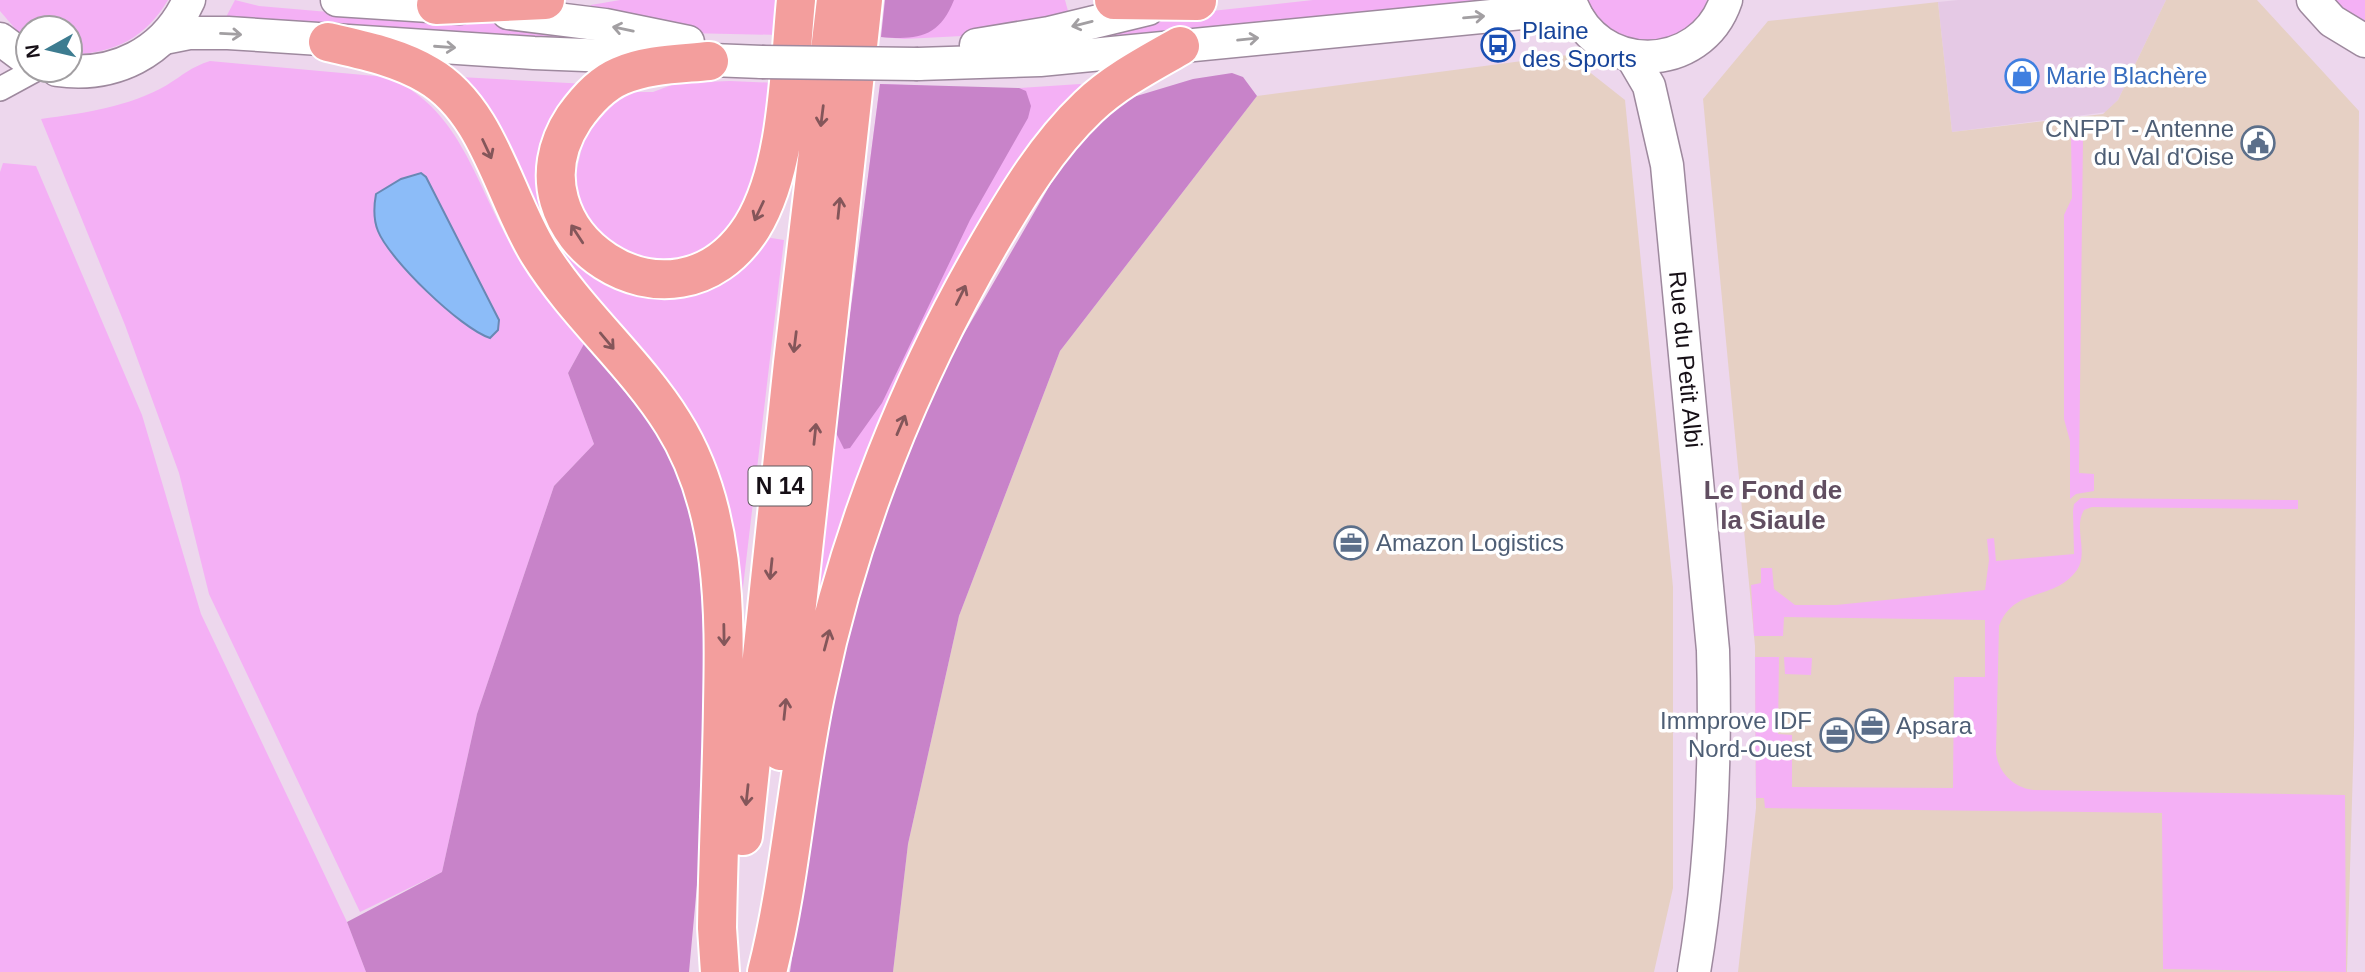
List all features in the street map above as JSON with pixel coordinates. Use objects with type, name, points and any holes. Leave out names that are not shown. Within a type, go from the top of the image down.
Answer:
[{"type":"highway","points":[[436,5],[545,0]]},
{"type":"highway","points":[[709,61],[639,70],[621,76],[594,94],[566,132],[556,161],[557,181],[569,221],[590,252],[622,272],[667,280],[687,276],[723,259],[752,226],[764,202],[779,146],[796,0]]},
{"type":"highway","name":"N 14","points":[[729,972],[793,363],[835,0]]},
{"type":"highway","name":"N 14","points":[[757,972],[863,0]]},
{"type":"highway","points":[[1114,0],[1197,1]]},
{"type":"highway","points":[[328,42],[372,52],[418,69],[450,92],[473,121],[527,234],[545,262],[661,405],[691,457],[713,529],[723,608],[718,902],[720,972]]},
{"type":"highway","points":[[767,972],[776,936],[806,738],[828,638],[855,543],[925,368],[965,286],[1004,218],[1066,131],[1116,84],[1180,46]]},
{"type":"main road","points":[[84,72],[114,68],[141,56],[164,38],[189,0]]},
{"type":"main road","points":[[337,0],[436,5],[570,20],[763,53],[1040,60],[1574,9],[1602,44],[1632,57],[1658,58],[1677,53],[1708,32],[1727,1]]},
{"type":"main road","points":[[918,56],[1205,0]]},
{"type":"main road","points":[[2313,0],[2332,21],[2364,42]]},
{"type":"main road","points":[[164,38],[189,33],[228,33],[328,42],[709,61],[763,53]]},
{"type":"main road","name":"Rue du Petit Albi","points":[[1677,53],[1667,75],[1667,165],[1713,650],[1714,715],[1707,872],[1694,972]]},
{"type":"main road","name":"Rue du Petit Albi","points":[[1632,57],[1649,86],[1667,165]]},
{"type":"shaded area","points":[[0,0],[168,0],[149,24],[128,41],[84,54],[84,14],[14,14],[14,27],[0,11]]},
{"type":"shaded area","points":[[235,0],[259,6],[340,13],[487,17],[664,48],[225,19]]},
{"type":"shaded area","points":[[620,0],[783,0],[780,35],[686,33],[590,13],[591,5]]},
{"type":"shaded area","points":[[885,0],[1065,0],[1068,11],[1065,18],[1001,34],[904,39],[881,37]]},
{"type":"shaded area","points":[[885,0],[954,0],[948,13],[934,29],[916,37],[894,38],[881,37]]},
{"type":"shaded area","points":[[1313,0],[1517,0],[1037,47],[1156,17]]},
{"type":"shaded area","points":[[1586,0],[1707,0],[1702,13],[1683,32],[1657,42],[1643,43],[1630,41],[1607,29]]},
{"type":"shaded area","points":[[2166,0],[2118,100],[2107,112],[1952,132],[1938,2]]},
{"type":"shaded area","points":[[2166,0],[2257,0],[2359,111],[2354,733],[2347,972],[1738,972],[1756,808],[1755,646],[1703,99],[1768,21],[1938,2],[1952,132],[2103,114],[2118,100]]},
{"type":"shaded area","points":[[2334,0],[2365,0],[2365,23],[2342,10]]},
{"type":"shaded area","points":[[1568,55],[1625,100],[1673,587],[1673,888],[1654,972],[893,972],[908,844],[959,616],[1060,351],[1257,96]]},
{"type":"shaded area","points":[[210,61],[386,77],[413,91],[434,109],[451,131],[519,257],[585,342],[568,373],[594,444],[554,486],[477,714],[442,872],[360,912],[209,594],[179,473],[125,325],[41,119],[90,111],[137,99]]},
{"type":"shaded area","points":[[1232,73],[1243,77],[1257,96],[1060,351],[959,616],[908,844],[893,972],[790,972],[823,749],[849,619],[873,544],[942,372],[1061,166],[1087,128],[1120,101],[1193,79]]},
{"type":"shaded area","points":[[460,77],[587,84],[547,213],[700,290],[722,281],[738,270],[765,237],[784,240],[741,604],[729,549],[582,296]]},
{"type":"shaded area","points":[[677,83],[777,83],[771,122],[740,218],[700,256],[657,264],[603,243],[577,203],[574,181],[584,139],[597,116],[610,100],[631,92],[653,92]]},
{"type":"shaded area","points":[[880,84],[1005,89],[1080,84],[1089,88],[1053,123],[813,628],[835,431]]},
{"type":"shaded area","points":[[880,84],[1019,88],[1026,91],[1031,106],[1028,118],[970,220],[882,403],[850,448],[844,449],[835,431]]},
{"type":"shaded area","points":[[2083,136],[2079,473],[2094,474],[2094,491],[2076,494],[2070,499],[2070,441],[2064,419],[2064,215],[2072,198],[2071,137]]},
{"type":"shaded area","points":[[3,163],[36,166],[142,415],[201,614],[347,922],[366,972],[0,972],[0,172]]},
{"type":"shaded area","points":[[585,342],[649,422],[674,463],[703,565],[704,809],[689,972],[366,972],[347,922],[442,872],[477,714],[554,486],[594,444],[568,373]]},
{"type":"shaded area","points":[[2081,498],[2298,500],[2298,509],[2092,507],[2084,510],[2080,524],[2082,556],[2077,570],[2057,587],[2014,605],[1999,626],[1996,752],[2000,767],[2014,783],[2034,790],[2345,795],[2346,972],[2163,969],[2162,813],[1765,808],[1764,798],[1756,798],[1755,657],[1779,657],[1778,734],[1792,735],[1792,787],[1953,788],[1954,677],[1985,677],[1985,620],[1784,617],[1783,636],[1754,636],[1751,585],[1761,583],[1761,568],[1772,568],[1774,589],[1795,605],[1836,605],[1985,590],[1989,560],[1987,539],[1994,538],[1996,561],[2074,554],[2073,511],[2074,504]]},
{"type":"shaded area","points":[[1784,657],[1812,658],[1811,675],[1785,674]]},
{"type":"water","points":[[421,173],[426,177],[499,320],[498,330],[490,338],[477,332],[427,292],[396,258],[378,231],[374,212],[376,194],[401,179]]},
{"type":"place","name":"Plaine des Sports","points":[[1498,45]]},
{"type":"place","name":"Marie Blachère","points":[[2022,76]]},
{"type":"place","name":"CNFPT - Antenne du Val d'Oise","points":[[2258,143]]},
{"type":"place","name":"Amazon Logistics","points":[[1351,543]]},
{"type":"place","name":"Apsara","points":[[1872,726]]},
{"type":"place","name":"Immprove IDF Nord-Ouest","points":[[1837,735]]},
{"type":"district","name":"Le Fond de la Siaule","points":[[1773,505]]}]
